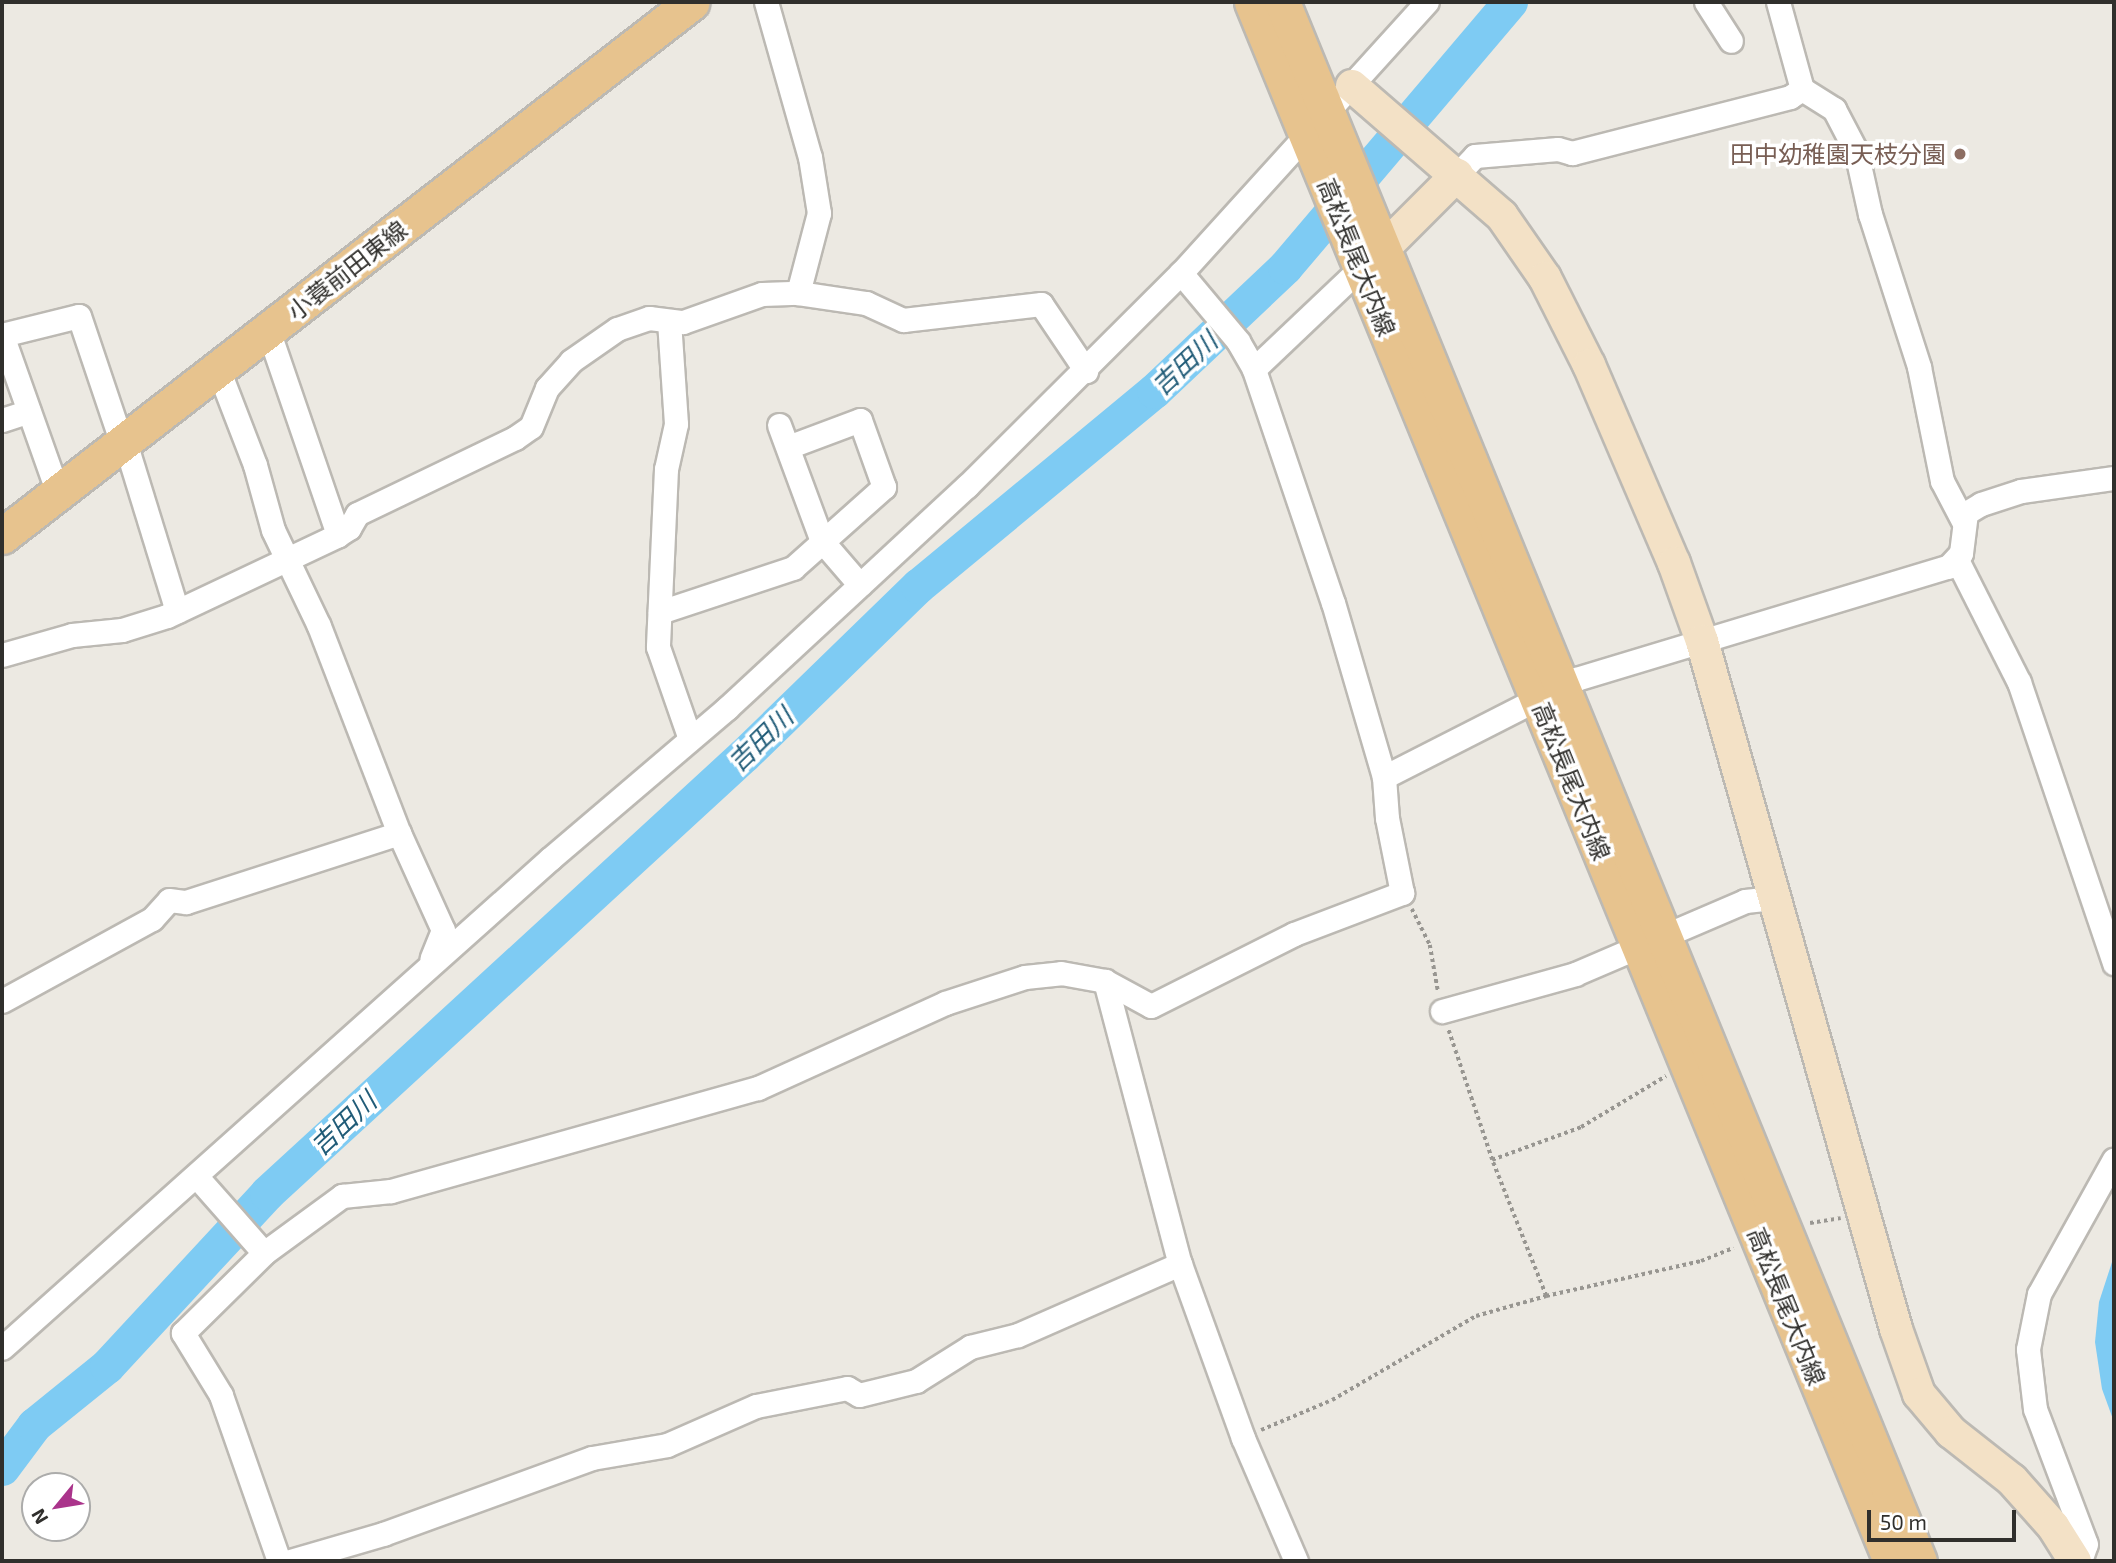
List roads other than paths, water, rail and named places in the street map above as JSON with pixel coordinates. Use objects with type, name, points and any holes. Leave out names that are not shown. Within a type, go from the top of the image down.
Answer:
[{"type":"main road","name":"小蓑前田東線","points":[[2,536],[691,2]]},
{"type":"main road","name":"高松長尾大内線","points":[[1252,2],[1319,131],[1652,942],[1919,1561]]},
{"type":"main road","name":"高松長尾大内線","points":[[1282,2],[1319,131]]},
{"type":"main road","name":"高松長尾大内線","points":[[1652,942],[1891,1561]]},
{"type":"street","points":[[766,2],[810,158],[819,213],[798,293]]},
{"type":"street","points":[[2,1348],[197,1177],[426,969],[690,739],[860,585],[1086,371],[1359,92],[1427,2]]},
{"type":"street","points":[[1706,2],[1731,41]]},
{"type":"street","points":[[1384,777],[1549,692],[1702,641],[1936,572],[1957,560],[1965,536],[1963,521],[1942,481],[1919,367],[1870,214],[1856,151],[1834,109],[1802,89],[1778,2]]},
{"type":"street","points":[[1254,369],[1449,168],[1475,156],[1558,149],[1572,153],[1790,97],[1802,89]]},
{"type":"street","points":[[1359,92],[1502,216],[1545,278],[1589,365],[1674,563],[1702,641],[1863,1213],[1919,1394],[1951,1432],[2012,1480],[2053,1526],[2078,1561],[2087,1544],[2035,1409],[2028,1349],[2039,1294],[2114,1159]]},
{"type":"street","points":[[279,1561],[221,1395],[183,1333],[264,1252],[342,1196],[391,1191],[758,1088],[945,1003],[1026,977],[1061,973],[1105,981],[1151,1006],[1294,934],[1402,893],[1387,818],[1384,777],[1333,603],[1254,369],[1238,341],[1181,273]]},
{"type":"street","points":[[2,655],[72,635],[122,630],[177,611],[338,535],[349,528],[357,514],[515,438],[531,426],[547,388],[571,361],[617,329],[649,318],[682,322],[762,294],[798,293],[866,303],[903,320],[1041,304],[1086,371]]},
{"type":"street","points":[[58,494],[2,335],[79,316],[177,611]]},
{"type":"street","points":[[670,321],[676,424],[666,469],[658,648],[690,739]]},
{"type":"street","points":[[268,330],[338,535]]},
{"type":"street","points":[[218,369],[285,558],[319,626],[399,833],[443,930],[426,969]]},
{"type":"street","points":[[2,421],[29,411]]},
{"type":"street","points":[[660,612],[793,568],[884,487],[860,420],[788,447]]},
{"type":"street","points":[[779,425],[822,541],[860,585]]},
{"type":"street","points":[[1963,521],[1966,513],[1981,504],[2021,491],[2114,478]]},
{"type":"street","points":[[1957,560],[2019,682],[2114,963]]},
{"type":"street","points":[[2,1000],[152,919],[169,900],[186,902],[399,833]]},
{"type":"street","points":[[1442,1011],[1575,974],[1745,901],[1774,898]]},
{"type":"street","points":[[1105,981],[1180,1264],[1243,1438],[1296,1561]]},
{"type":"street","points":[[197,1177],[264,1252]]},
{"type":"street","points":[[290,1561],[383,1534],[592,1458],[667,1445],[756,1406],[847,1388],[859,1395],[916,1381],[970,1347],[1018,1335],[1180,1264]]},
{"type":"water","points":[[2114,1256],[2114,1422],[2102,1389],[2095,1342],[2099,1302]]},
{"type":"waterway","name":"吉田川","points":[[2,1468],[34,1425],[107,1366],[267,1193],[744,755],[918,586],[1154,391],[1285,267],[1510,2]]},
{"type":"place","name":"田中幼稚園天枝分園","points":[[1960,154]]}]
